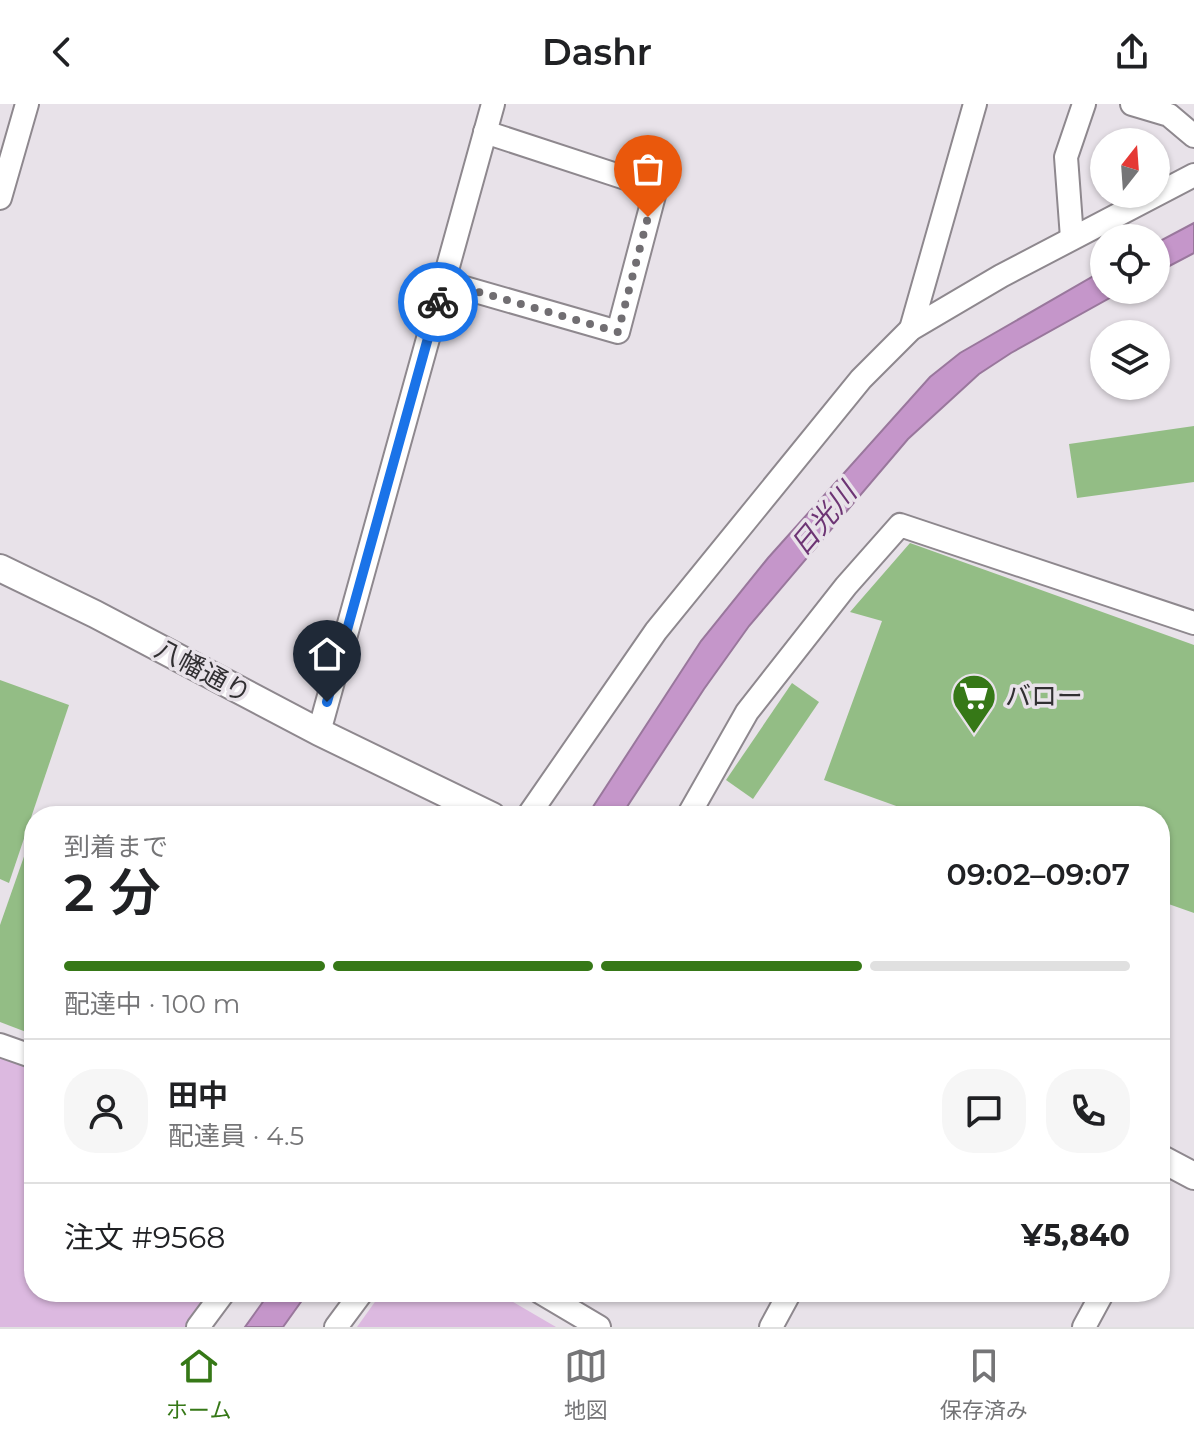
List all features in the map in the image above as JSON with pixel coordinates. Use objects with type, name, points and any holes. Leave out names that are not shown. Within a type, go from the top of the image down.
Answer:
[{"type":"street","points":[[0,145],[11,104]]},
{"type":"street","points":[[0,198],[27,104]]},
{"type":"street","points":[[319,732],[493,104]]},
{"type":"street","points":[[911,329],[975,104]]},
{"type":"street","points":[[1072,238],[1066,157],[1084,104]]},
{"type":"street","points":[[1132,104],[1169,115],[1194,136]]},
{"type":"street","points":[[444,282],[618,332],[656,188],[485,132]]},
{"type":"street","points":[[535,806],[656,631],[861,379],[911,329],[1001,276],[1194,175]]},
{"type":"street","points":[[694,806],[747,712],[846,586],[900,525],[1194,623]]},
{"type":"street","name":"八幡通り","points":[[0,568],[95,614],[319,732],[471,806]]},
{"type":"street","points":[[0,1045],[24,1053]]},
{"type":"street","points":[[1170,1169],[1194,1176]]},
{"type":"street","points":[[198,1327],[217,1302]]},
{"type":"street","points":[[336,1327],[355,1302]]},
{"type":"street","points":[[557,1302],[599,1327]]},
{"type":"street","points":[[771,1327],[785,1302]]},
{"type":"street","points":[[1084,1327],[1098,1302]]},
{"type":"shaded area","points":[[0,1055],[24,1063],[24,1302],[204,1302],[185,1327],[0,1327]]},
{"type":"shaded area","points":[[375,1302],[513,1302],[556,1327],[357,1327]]},
{"type":"water","points":[[1194,223],[1194,253],[1170,266],[1170,236]]},
{"type":"water","name":"日光川","points":[[1090,278],[1090,304],[1099,304],[979,374],[908,439],[749,626],[628,806],[594,806],[701,641],[768,558],[930,377],[960,353]]},
{"type":"water","points":[[263,1302],[301,1302],[283,1327],[245,1327]]},
{"type":"building","points":[[1194,426],[1194,482],[1077,498],[1069,444]]},
{"type":"building","points":[[910,543],[1194,645],[1194,913],[1170,905],[1170,806],[896,806],[824,780],[882,621],[850,612]]},
{"type":"building","points":[[0,680],[69,705],[35,806],[24,806],[24,838],[9,883],[0,879]]},
{"type":"building","points":[[792,683],[819,702],[753,799],[726,780]]},
{"type":"building","points":[[24,857],[24,1031],[0,1022],[0,925]]},
{"type":"way so far","points":[[438,302],[444,282],[618,332],[648,217]]},
{"type":"place","name":"バロー","points":[[974,735]]},
{"type":"route","points":[[327,702],[438,302]]}]
